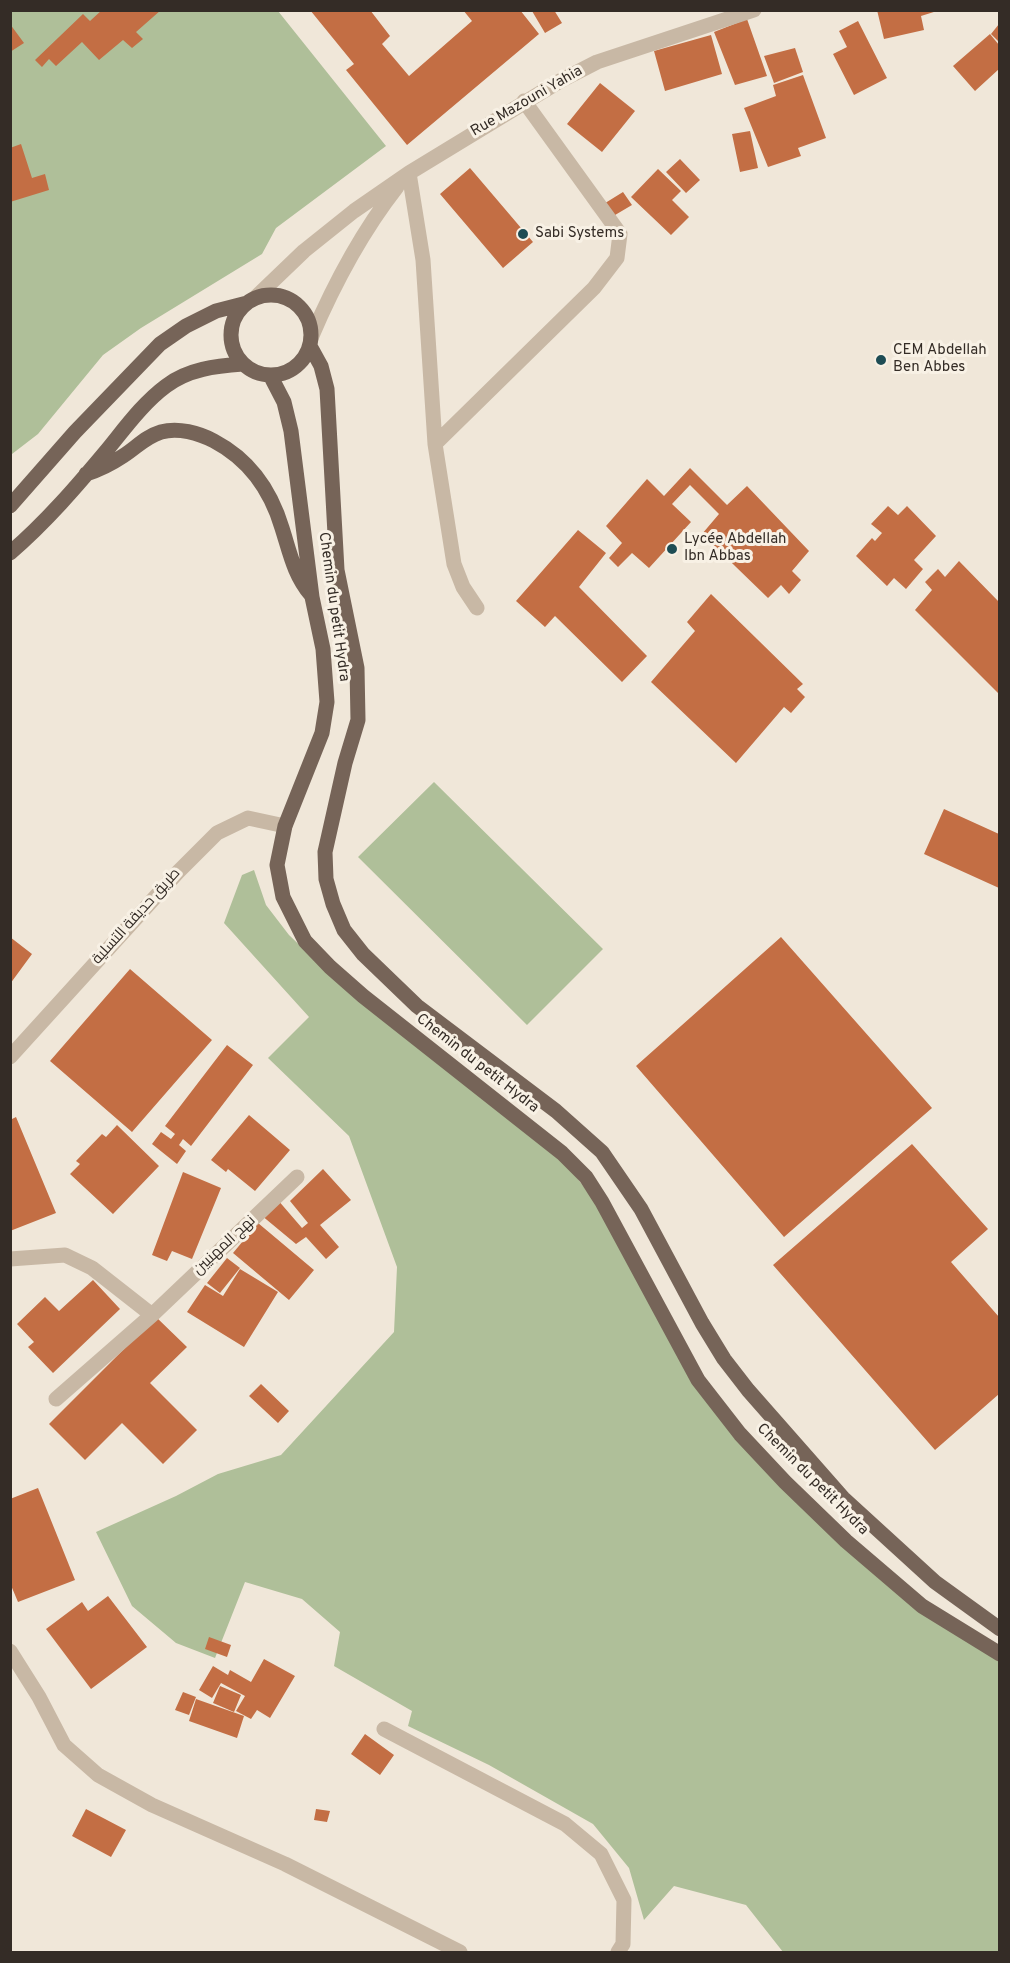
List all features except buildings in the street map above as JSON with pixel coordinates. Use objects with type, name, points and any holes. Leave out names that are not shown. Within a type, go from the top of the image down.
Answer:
[{"type":"main road","points":[[10,506],[75,432],[160,344],[186,326],[216,311],[251,301],[275,296],[294,303],[304,312],[310,324],[310,342],[304,358],[295,367],[283,373],[270,375],[256,372],[243,364],[234,350],[231,332],[236,316],[251,301]]},
{"type":"main road","name":"Chemin du petit Hydra","points":[[310,342],[321,366],[327,389],[337,570],[357,668],[358,720],[345,763],[325,852],[326,879],[344,930],[363,954],[417,1006],[556,1111],[602,1152],[641,1209],[724,1359],[748,1390],[843,1498],[935,1582],[999,1629]]},
{"type":"main road","points":[[10,553],[29,537],[134,417],[166,386],[204,368],[243,364]]},
{"type":"main road","name":"Chemin du petit Hydra","points":[[270,375],[284,402],[291,431],[312,597],[323,649],[327,702],[322,733],[285,826],[277,865],[283,897],[305,941],[363,996],[562,1154],[586,1177],[602,1202],[698,1380],[740,1434],[839,1534],[922,1606],[999,1654]]},
{"type":"main road","points":[[86,474],[112,464],[149,436],[165,431],[185,431],[205,437],[229,449],[250,468],[269,494],[277,512],[294,568],[312,597]]},
{"type":"street","name":"Rue Mazouni Yahia","points":[[251,301],[304,251],[354,211],[409,173],[524,101],[597,62],[754,10]]},
{"type":"street","points":[[435,444],[594,288],[617,258],[620,234],[524,101]]},
{"type":"street","points":[[310,342],[343,268],[385,203],[409,173]]},
{"type":"street","points":[[409,173],[423,260],[435,444],[454,564],[477,608]]},
{"type":"street","name":"طريق حديقة التسلية","points":[[10,1057],[177,872],[217,833],[248,818],[285,826]]},
{"type":"street","name":"نهج المهنيين","points":[[56,1399],[152,1315],[297,1177]]},
{"type":"street","points":[[10,1259],[65,1255],[92,1268],[152,1315]]},
{"type":"street","points":[[10,1652],[39,1697],[64,1745],[98,1775],[152,1805],[285,1864],[460,1953]]},
{"type":"street","points":[[384,1729],[565,1824],[601,1854],[624,1900],[623,1944],[618,1953]]},
{"type":"green space","points":[[11,11],[278,11],[386,146],[276,228],[262,254],[141,328],[103,355],[38,434],[12,454]]},
{"type":"green space","points":[[434,782],[603,949],[527,1025],[358,857]]},
{"type":"green space","points":[[254,870],[266,905],[289,935],[342,986],[558,1156],[575,1175],[592,1198],[698,1380],[872,1565],[999,1654],[999,1952],[783,1952],[746,1905],[674,1886],[644,1920],[629,1868],[593,1824],[489,1765],[408,1726],[412,1711],[334,1666],[340,1632],[302,1599],[245,1582],[215,1658],[176,1643],[132,1606],[96,1532],[176,1496],[218,1474],[281,1455],[394,1332],[397,1267],[349,1136],[268,1058],[309,1017],[224,923],[242,875]]},
{"type":"place","name":"Sabi Systems","points":[[523,234]]},
{"type":"place","name":"CEM Abdellah Ben Abbes","points":[[881,360]]},
{"type":"place","name":"Lycée Abdellah Ibn Abbas","points":[[672,549]]}]
